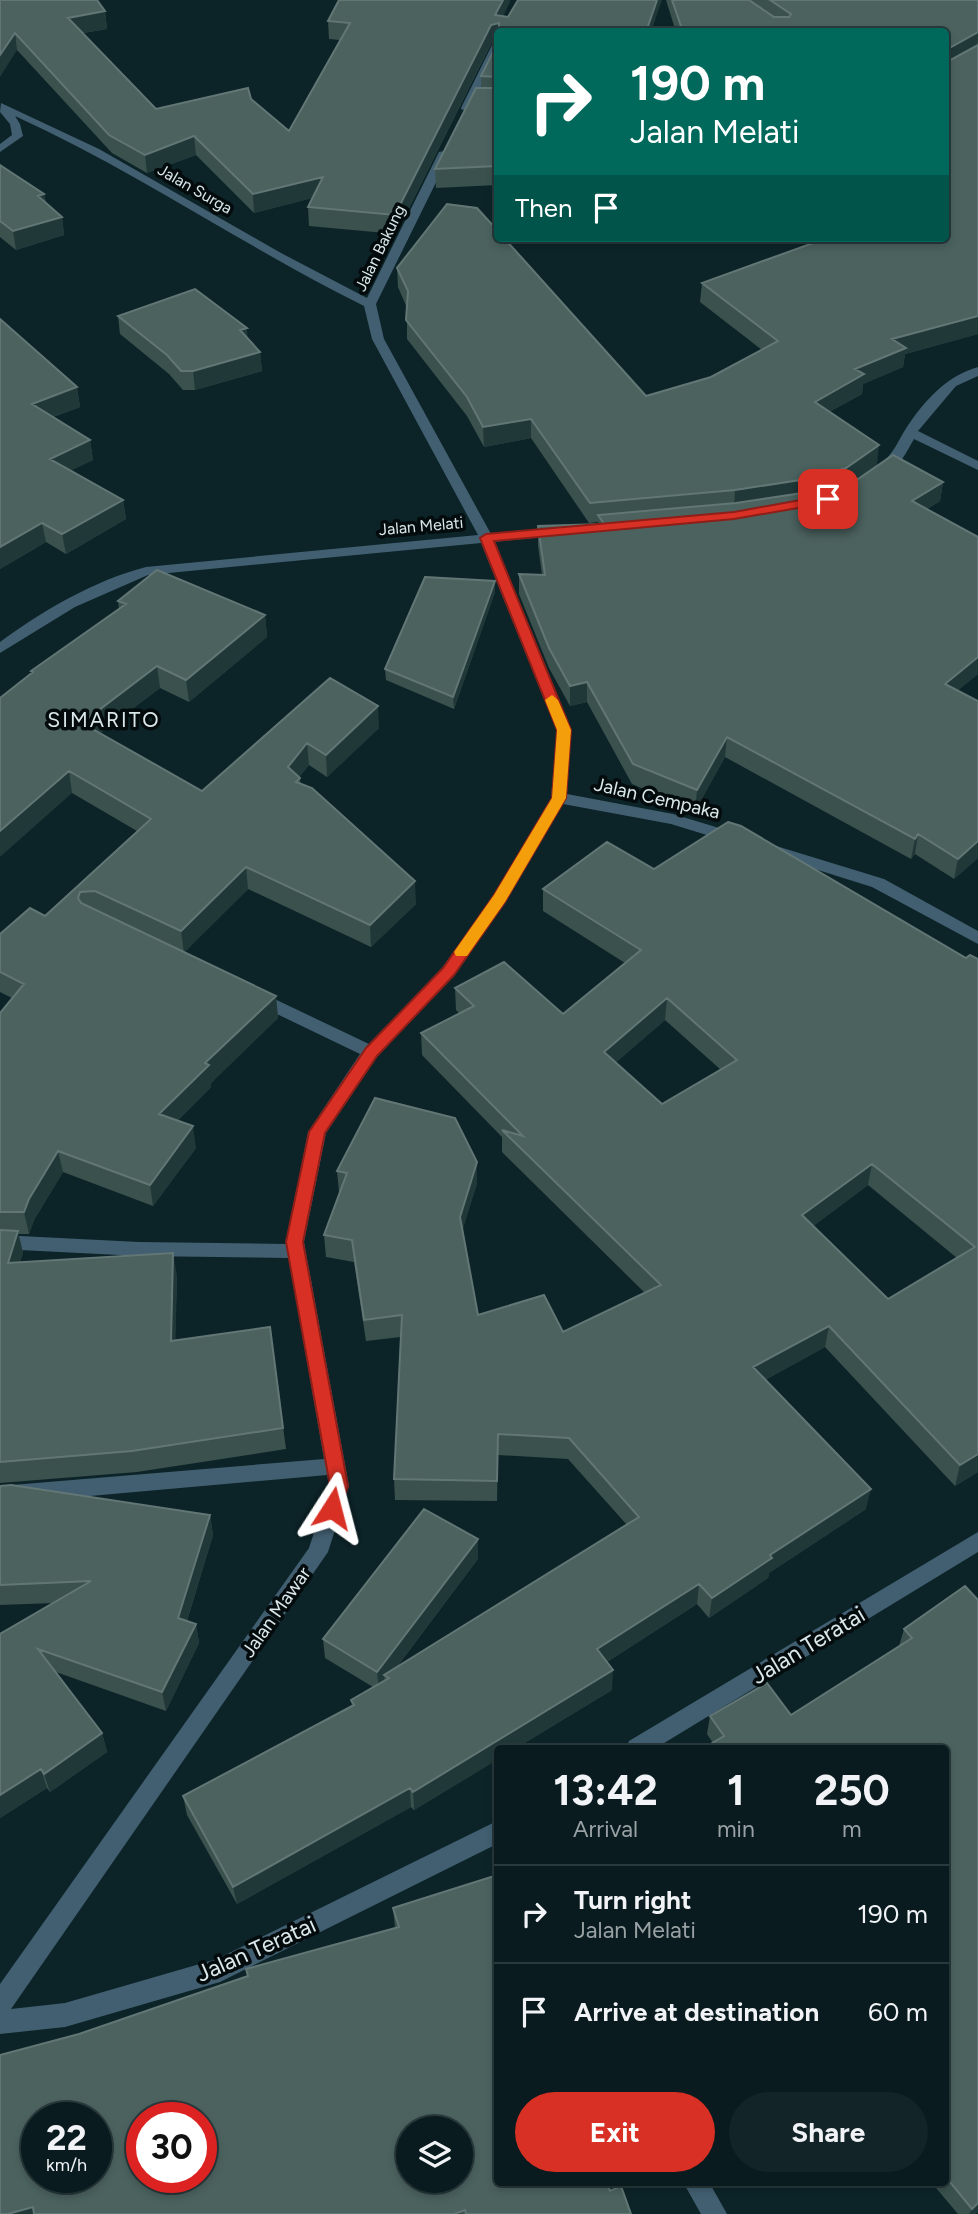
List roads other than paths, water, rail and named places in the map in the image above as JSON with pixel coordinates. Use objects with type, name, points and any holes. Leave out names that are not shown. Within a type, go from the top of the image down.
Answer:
[{"type":"street","points":[[459,124],[477,100],[494,53]]},
{"type":"street","points":[[0,105],[15,124],[18,136],[0,149]]},
{"type":"street","name":"Jalan Surga","points":[[0,105],[56,129],[242,233],[314,278],[370,304]]},
{"type":"street","name":"Jalan Bakung","points":[[453,136],[370,304],[378,339],[486,538]]},
{"type":"street","points":[[873,477],[895,461],[916,423],[952,383],[978,371]]},
{"type":"street","points":[[911,433],[978,466]]},
{"type":"street","name":"Jalan Melati","points":[[0,649],[27,628],[86,594],[146,571],[583,529]]},
{"type":"street","name":"Jalan Mawar","points":[[0,2004],[318,1552],[339,1486],[295,1242],[317,1132],[371,1052],[448,972],[500,898],[559,798],[564,730],[486,538]]},
{"type":"street","name":"Jalan Cempaka","points":[[559,798],[673,819],[878,883],[978,938]]},
{"type":"street","points":[[238,988],[371,1052]]},
{"type":"street","points":[[0,1242],[139,1249],[297,1251]]},
{"type":"street","points":[[0,1495],[336,1466]]},
{"type":"street","name":"Jalan Teratai","points":[[642,1745],[978,1541]]},
{"type":"street","name":"Jalan Teratai","points":[[0,2022],[65,2015],[220,1970],[494,1833]]},
{"type":"street","points":[[698,2186],[715,2214]]},
{"type":"district","name":"SIMARITO","points":[[104,719]]}]
